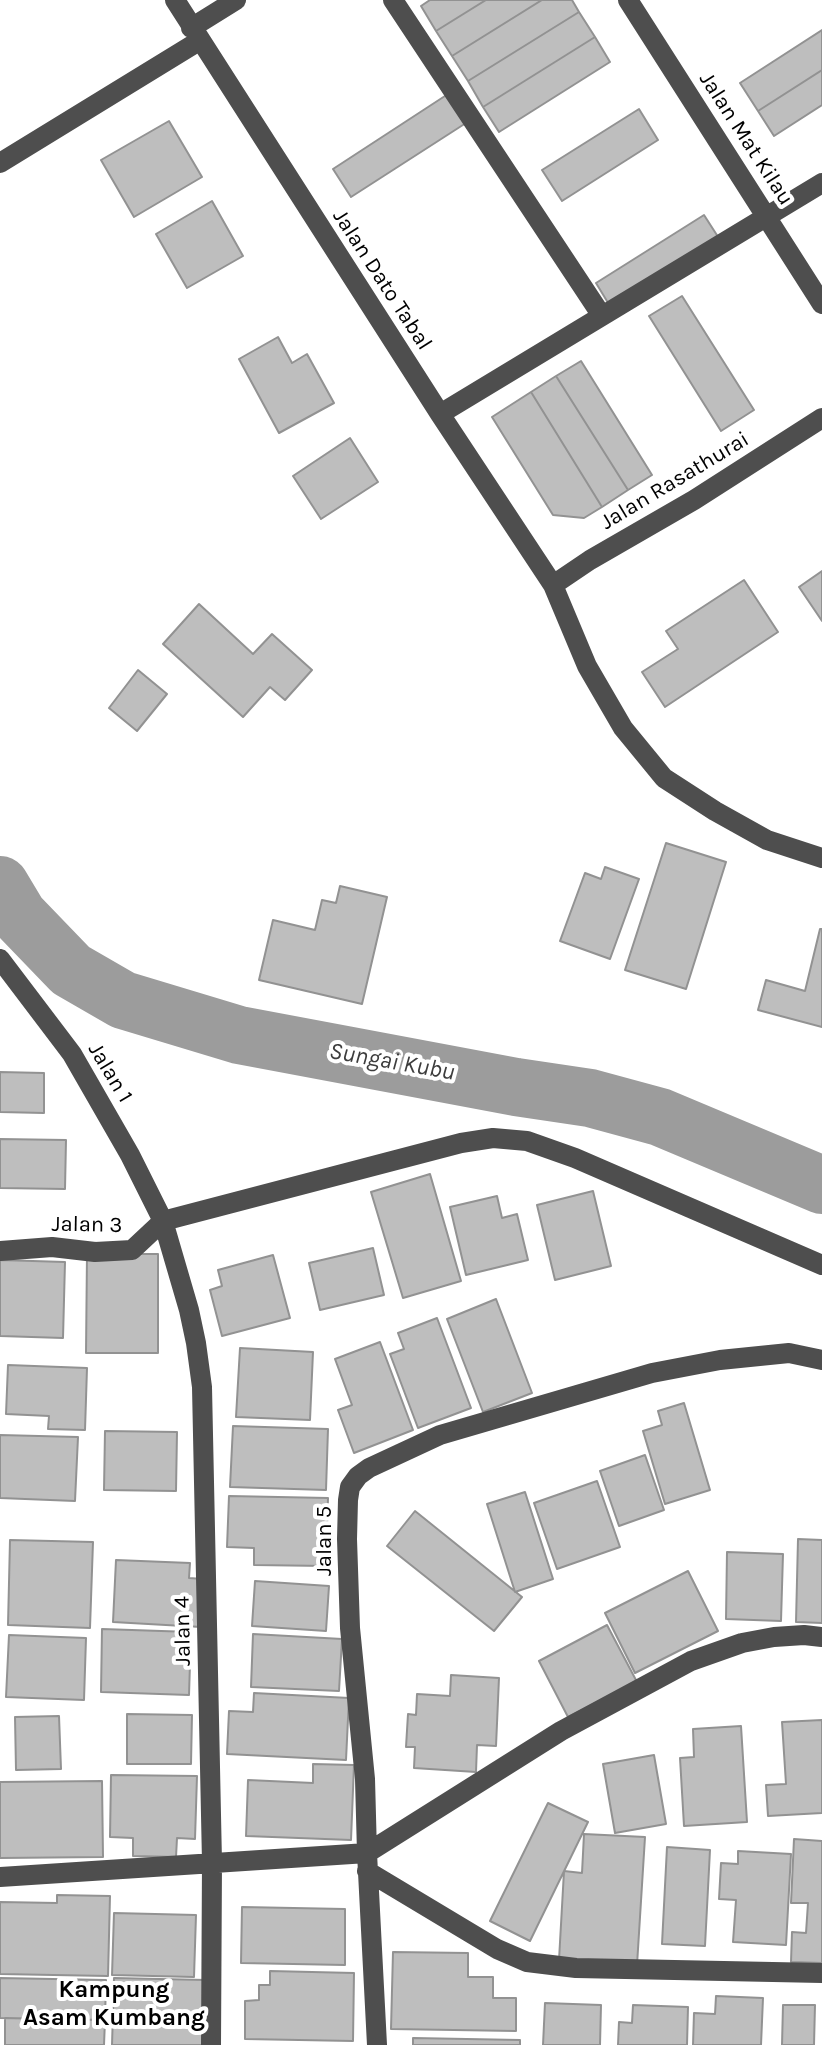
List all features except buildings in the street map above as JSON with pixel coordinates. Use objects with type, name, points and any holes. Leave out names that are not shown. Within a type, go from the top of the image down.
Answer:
[{"type":"street","name":"Jalan Dato Tabal","points":[[175,0],[553,585],[587,666],[623,728],[664,778],[767,840],[822,858]]},
{"type":"street","points":[[0,163],[195,34],[236,0]]},
{"type":"street","points":[[393,0],[602,316]]},
{"type":"street","name":"Jalan Mat Kilau","points":[[628,0],[822,304]]},
{"type":"street","points":[[440,414],[822,183]]},
{"type":"street","name":"Jalan Rasathurai","points":[[553,585],[822,418]]},
{"type":"street","name":"Jalan 1","points":[[0,959],[72,1054],[130,1155],[163,1221]]},
{"type":"street","points":[[163,1221],[461,1143],[493,1138],[527,1141],[575,1158],[822,1265]]},
{"type":"street","name":"Jalan 3","points":[[0,1251],[52,1247],[95,1252],[132,1250],[163,1221]]},
{"type":"street","name":"Jalan 4","points":[[163,1221],[189,1310],[202,1387],[212,1862],[211,2045]]},
{"type":"street","name":"Jalan 5","points":[[377,2045],[365,1779],[350,1628],[347,1539],[350,1487],[369,1468],[440,1435],[652,1373],[720,1360],[789,1353],[822,1360]]},
{"type":"street","points":[[367,1862],[561,1731],[691,1661],[742,1643],[804,1635],[822,1637]]},
{"type":"street","points":[[0,1877],[212,1862],[367,1862],[497,1949],[527,1962],[576,1968],[822,1973]]},
{"type":"waterway","name":"Sungai Kubu","points":[[0,885],[18,915],[71,970],[123,1000],[239,1035],[590,1098],[660,1117],[822,1185]]},
{"type":"district","name":"Kampung Asam Kumbang","points":[[114,2004]]}]
